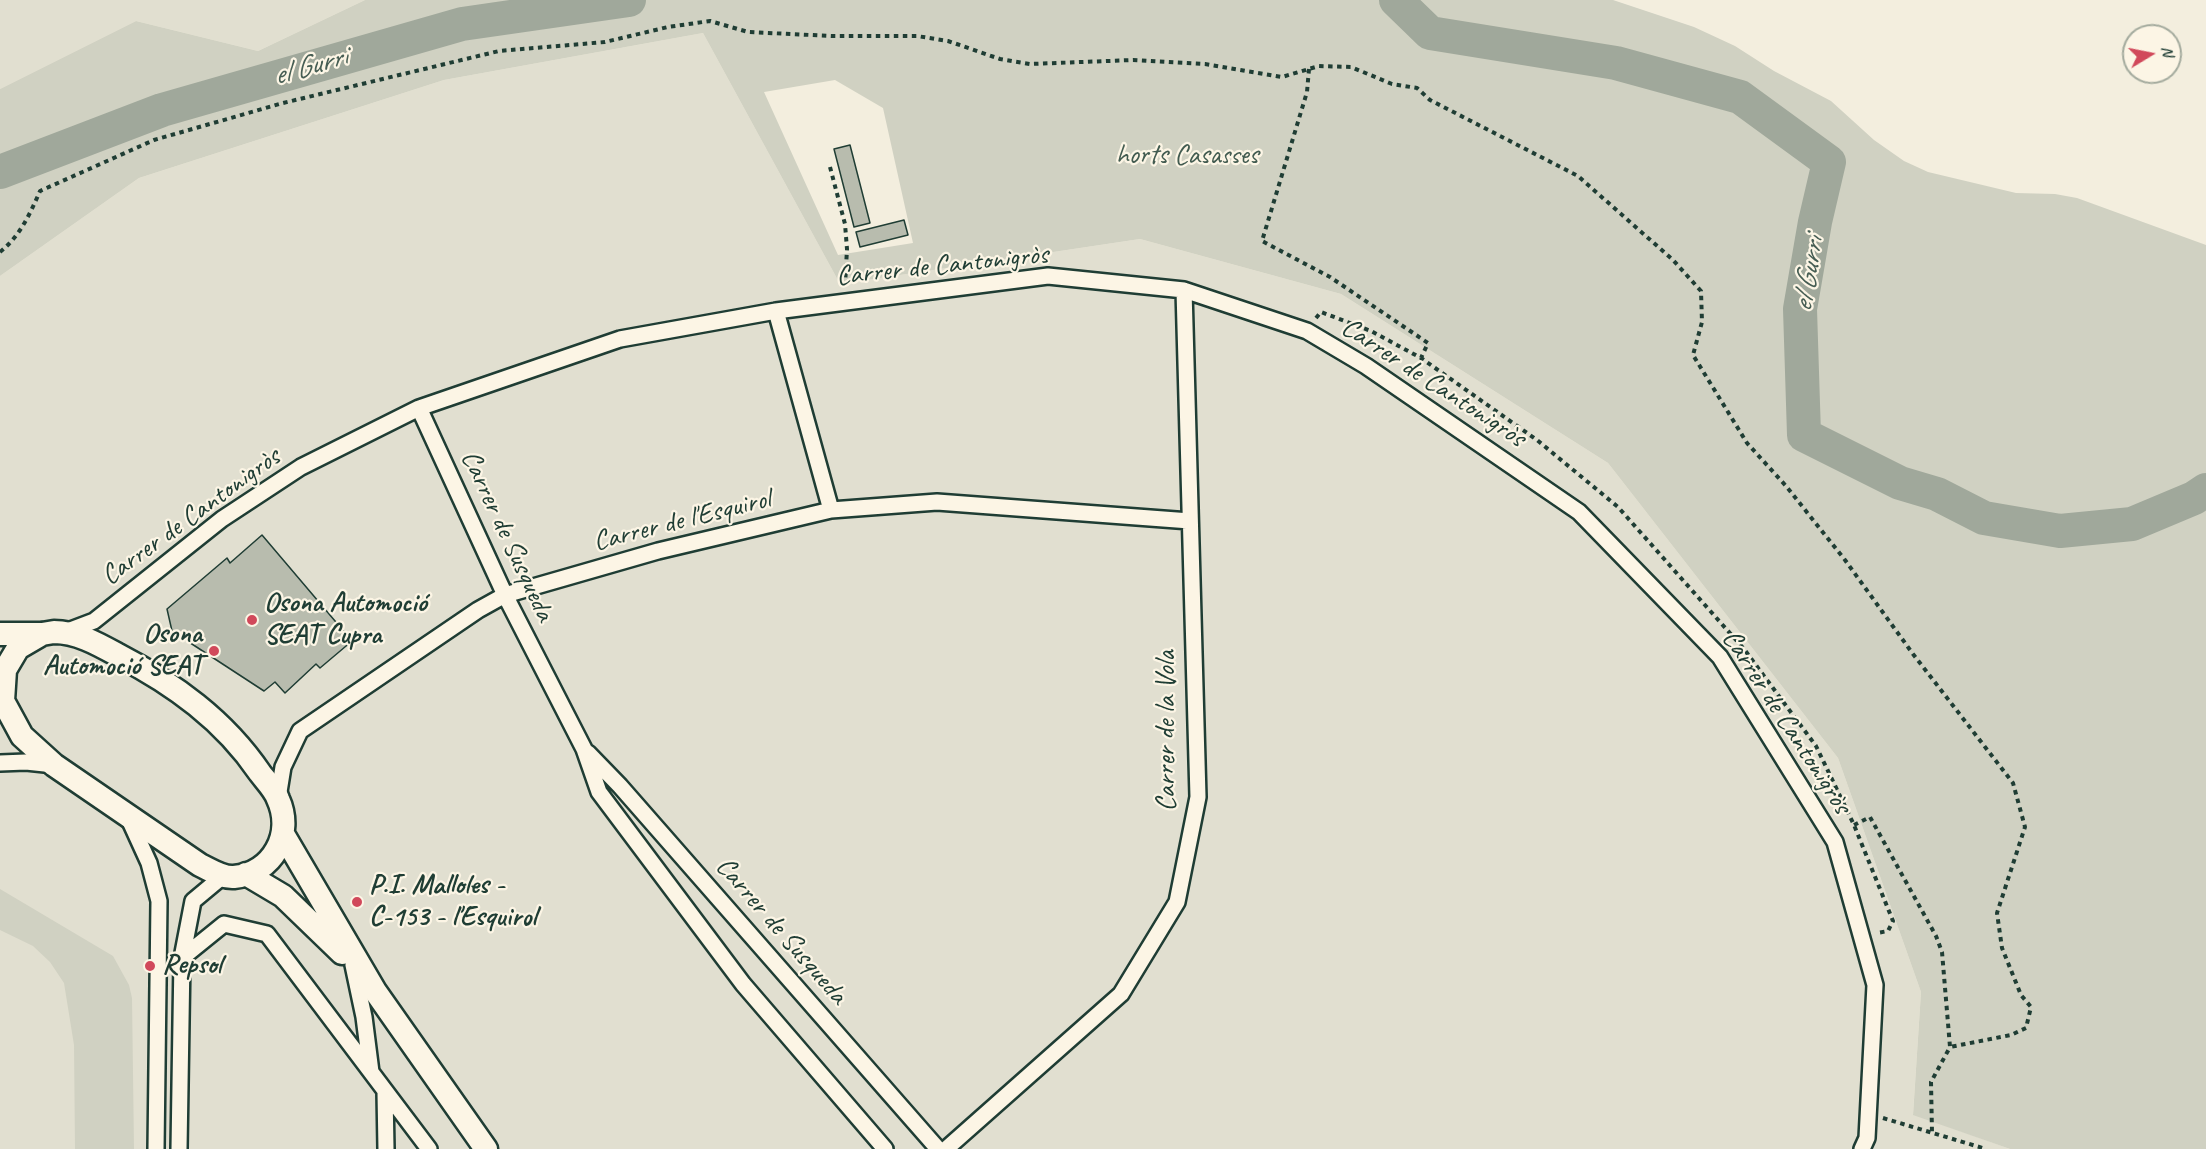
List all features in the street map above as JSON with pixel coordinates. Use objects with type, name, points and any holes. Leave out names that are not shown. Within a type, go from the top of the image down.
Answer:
[{"type":"street","name":"Carrer de Cantonigròs","points":[[65,632],[94,621],[222,519],[301,466],[418,408],[620,339],[776,311],[1048,276],[1184,290],[1307,331],[1366,366],[1579,512],[1720,657],[1835,843],[1875,984],[1867,1138],[1862,1149]]},
{"type":"street","name":"Carrer de la Vola","points":[[946,1149],[1121,994],[1177,902],[1198,797],[1184,290]]},
{"type":"street","points":[[776,311],[831,510]]},
{"type":"street","name":"Carrer de Susqueda","points":[[418,408],[505,595],[584,749],[599,792],[743,984],[885,1149]]},
{"type":"street","name":"Carrer de l'Esquirol","points":[[278,798],[283,767],[300,730],[478,610],[505,595],[658,550],[831,510],[937,502],[1190,520]]},
{"type":"street","points":[[0,634],[65,632],[96,643],[155,674],[198,704],[245,750],[278,798],[283,813],[283,834],[278,850],[272,858],[256,871],[235,877],[224,876],[200,866],[54,765],[22,736],[2,701],[5,670],[18,648],[42,634]]},
{"type":"street","name":"Carrer de Susqueda","points":[[584,749],[620,786],[938,1149]]},
{"type":"street","points":[[0,763],[26,762],[54,765]]},
{"type":"street","points":[[128,817],[148,862],[159,901],[156,1149]]},
{"type":"street","points":[[283,834],[375,991],[486,1149]]},
{"type":"street","points":[[246,874],[283,896],[331,940],[375,991]]},
{"type":"street","points":[[179,1149],[182,958],[193,901],[224,876]]},
{"type":"street","points":[[182,958],[224,924],[267,934],[429,1149]]},
{"type":"street","points":[[353,965],[364,1017],[372,1073]]},
{"type":"street","points":[[385,1092],[386,1149]]},
{"type":"path","points":[[1309,69],[1307,92],[1262,241],[1330,277],[1428,343],[1420,358]]},
{"type":"path","points":[[830,167],[845,224],[846,269]]},
{"type":"path","points":[[1854,825],[1870,817],[1936,936],[1942,952],[1950,1047],[1931,1082],[1932,1133]]},
{"type":"path","points":[[1950,1047],[1999,1036]]},
{"type":"path","points":[[1868,1113],[1986,1149]]},
{"type":"shaded area","points":[[0,0],[365,0],[258,51],[136,21],[0,89]]},
{"type":"shaded area","points":[[703,33],[840,284],[1140,239],[1341,294],[1608,463],[1838,758],[1921,992],[1913,1114],[2010,1149],[0,1149],[0,276],[139,178],[444,80]]},
{"type":"green space","name":"horts Casasses","points":[[365,0],[1613,0],[1694,27],[1735,46],[1774,71],[1831,101],[1874,140],[1904,161],[1928,172],[2016,193],[2055,194],[2077,198],[2206,245],[2206,1149],[2010,1149],[1913,1115],[1921,992],[1838,758],[1608,463],[1341,294],[1140,239],[840,284],[703,33],[444,80],[139,178],[0,276],[0,89],[136,21],[258,51]],"holes":[[[835,80],[883,108],[913,243],[838,255],[764,92]]]},
{"type":"green space","points":[[0,889],[113,956],[129,985],[132,998],[134,1149],[75,1149],[74,1045],[64,983],[50,962],[33,946],[0,930]]},
{"type":"building","points":[[850,145],[870,223],[854,227],[834,149]]},
{"type":"building","points":[[904,220],[908,235],[860,247],[856,232]]},
{"type":"building","name":"Osona Automoció SEAT Cupra","points":[[262,535],[352,641],[320,668],[316,664],[285,693],[275,682],[264,691],[172,631],[167,609],[227,558],[230,563]]},
{"type":"waterway","name":"el Gurri","points":[[0,172],[162,110],[462,24],[629,0]]},
{"type":"waterway","name":"el Gurri","points":[[1396,0],[1430,33],[1616,63],[1740,97],[1829,162],[1815,222],[1800,309],[1804,435],[1900,483],[1937,494],[1984,518],[2060,531],[2132,524],[2194,498],[2206,490]]},
{"type":"place","name":"Osona Automoció SEAT Cupra","points":[[252,620]]},
{"type":"place","name":"Osona Automoció SEAT","points":[[214,651]]},
{"type":"place","name":"P.I. Malloles - C-153 - l'Esquirol","points":[[357,902]]},
{"type":"place","name":"Repsol","points":[[150,966]]}]
